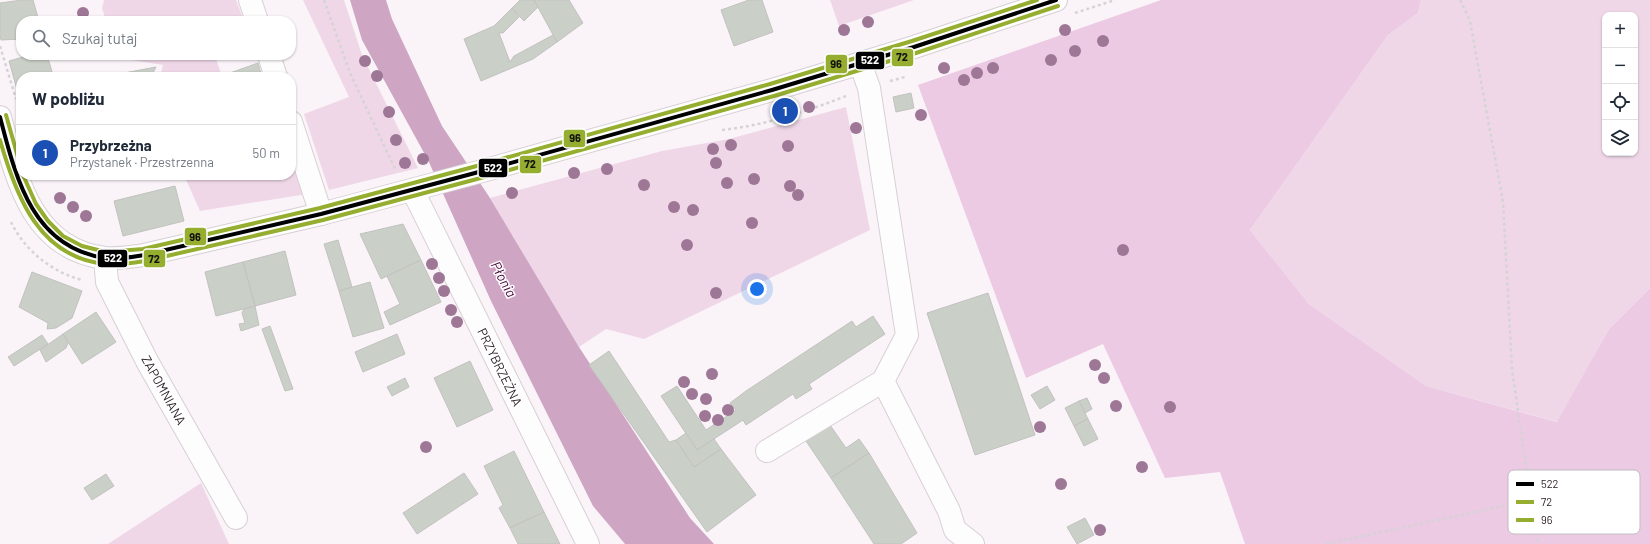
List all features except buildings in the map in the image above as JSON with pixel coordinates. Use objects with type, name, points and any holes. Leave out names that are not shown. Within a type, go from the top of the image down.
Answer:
[{"type":"street","points":[[250,0],[255,16]]},
{"type":"street","points":[[0,117],[7,165],[43,226],[64,244],[78,251],[105,258],[122,258],[144,255],[321,214],[414,184],[475,173],[772,90],[1056,0]]},
{"type":"street","points":[[270,60],[274,72]]},
{"type":"street","points":[[767,451],[883,381],[907,335],[869,88],[860,63]]},
{"type":"street","points":[[296,137],[321,214]]},
{"type":"street","name":"PRZYBRZEŻNA","points":[[414,184],[588,544]]},
{"type":"street","name":"ZAPOMNIANA","points":[[105,258],[106,282],[148,363],[236,518]]},
{"type":"street","points":[[883,381],[949,511],[955,530],[973,544]]},
{"type":"path","points":[[324,0],[350,73],[414,184]]},
{"type":"path","points":[[1460,0],[1470,21],[1503,202],[1512,369],[1527,470]]},
{"type":"path","points":[[0,46],[16,98]]},
{"type":"path","points":[[1326,544],[1508,505]]},
{"type":"path","points":[[1536,534],[1537,544]]},
{"type":"shaded area","points":[[104,0],[236,0],[242,16],[104,16],[102,8]]},
{"type":"shaded area","points":[[303,0],[344,0],[362,55],[418,168],[329,190],[304,114],[349,97]]},
{"type":"shaded area","points":[[830,0],[914,0],[839,26]]},
{"type":"shaded area","points":[[1161,0],[1421,0],[1418,13],[1388,35],[1250,230],[1309,304],[1426,386],[1557,422],[1609,329],[1650,288],[1650,544],[1245,544],[1220,472],[1165,478],[1103,344],[1026,378],[918,85]]},
{"type":"shaded area","points":[[1421,0],[1650,0],[1650,288],[1609,329],[1558,422],[1426,386],[1309,304],[1250,230],[1388,35],[1418,13]]},
{"type":"shaded area","points":[[132,60],[217,60],[220,72],[161,72],[163,65]]},
{"type":"shaded area","points":[[846,107],[870,230],[644,339],[606,329],[579,347],[490,198],[662,151],[729,139]]},
{"type":"shaded area","points":[[296,164],[307,194],[200,211],[186,180],[296,180]]},
{"type":"shaded area","points":[[201,483],[229,544],[108,544]]},
{"type":"water","name":"Płonia","points":[[350,0],[386,0],[392,19],[442,126],[490,198],[579,347],[690,518],[714,544],[625,544],[593,506],[491,301],[428,160],[362,40]]},
{"type":"transit line","name":"96","points":[[25,180],[36,204],[48,221],[63,236],[82,246],[106,252],[143,249],[320,208],[473,167],[770,84],[912,41],[1037,0]]},
{"type":"transit line","name":"522","points":[[19,180],[31,206],[44,225],[60,240],[80,251],[105,258],[114,259],[144,255],[321,214],[475,173],[772,90],[914,47],[1056,0]]},
{"type":"transit line","name":"72","points":[[0,140],[6,161],[23,202],[34,221],[47,237],[63,250],[83,259],[106,264],[130,263],[145,261],[323,220],[477,179],[774,96],[916,53],[1058,6]]},
{"type":"transit line","name":"96","points":[[6,115],[16,150]]},
{"type":"transit line","name":"522","points":[[0,117],[16,172]]},
{"type":"place","name":"Przybrzeżna","points":[[785,111]]}]
